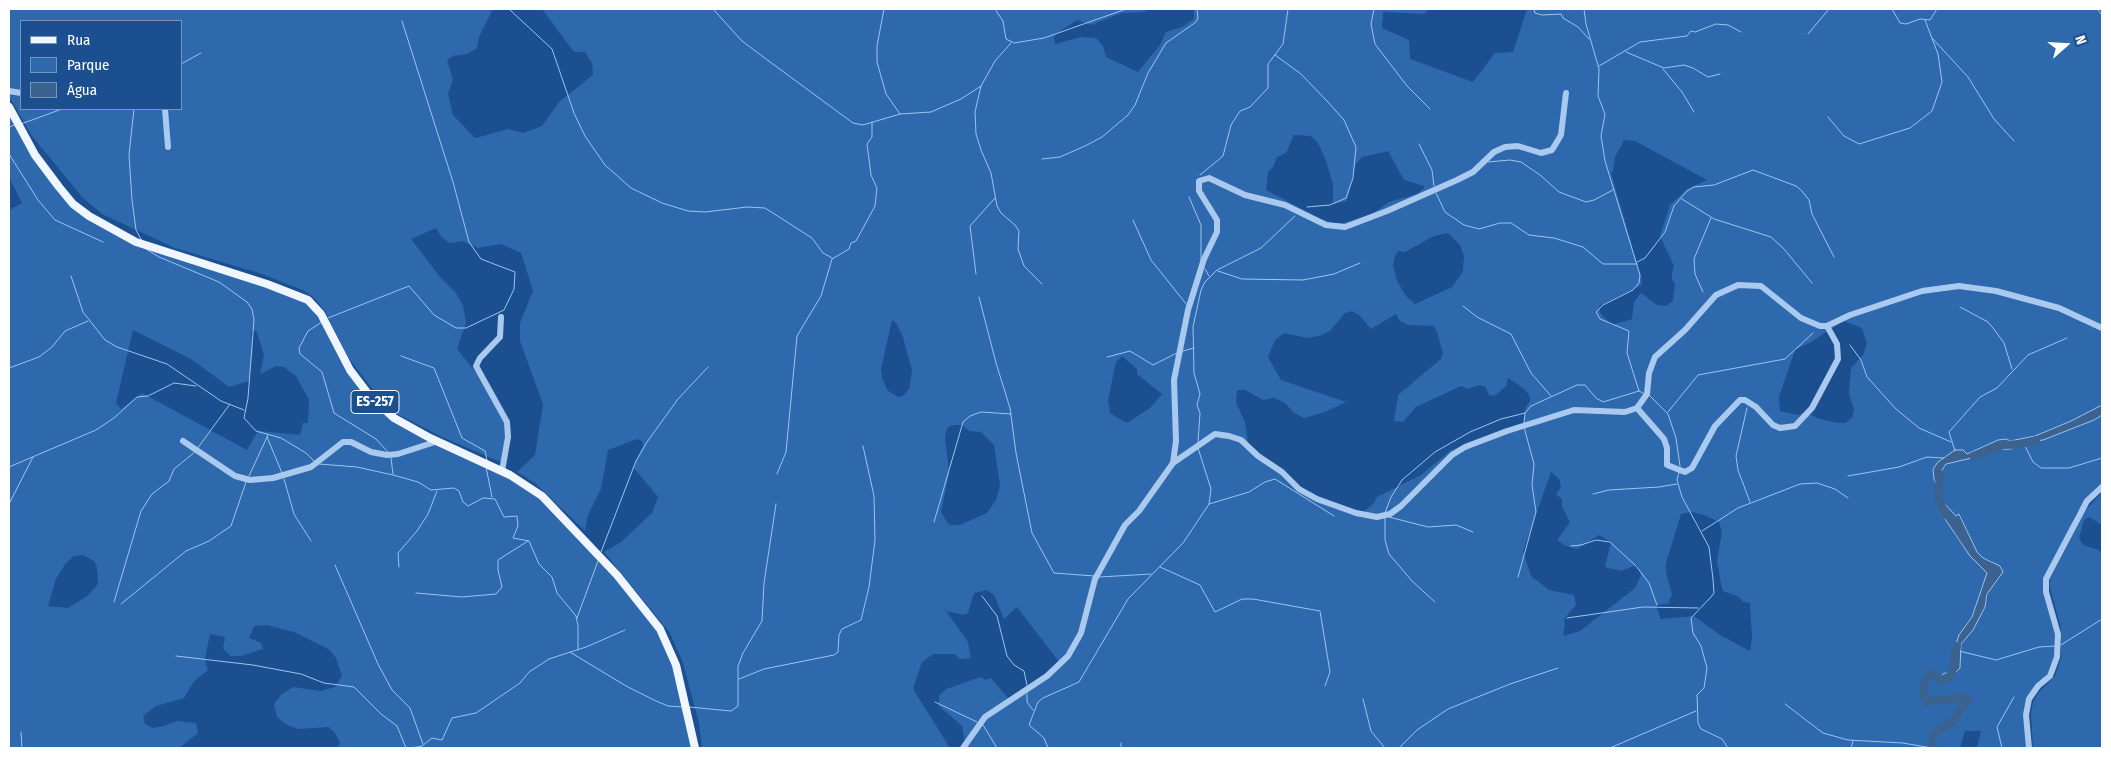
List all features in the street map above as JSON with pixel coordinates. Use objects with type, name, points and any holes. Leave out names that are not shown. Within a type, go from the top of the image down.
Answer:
[{"type":"main road","name":"ES-257","points":[[9,106],[35,155],[59,187],[78,208],[100,223],[136,242],[267,284],[308,300],[321,314],[350,370],[368,395],[394,418],[502,471],[531,488],[556,509],[617,575],[660,629],[676,664],[695,748]]},
{"type":"street","points":[[1173,463],[1176,441],[1174,380],[1188,310],[1204,259],[1217,232],[1217,220],[1199,191],[1199,181],[1209,178],[1245,195],[1284,205],[1326,225],[1345,226],[1420,198],[1462,178],[1484,163],[1494,152],[1504,147],[1518,146],[1541,153],[1552,150],[1561,135],[1566,93]]},
{"type":"street","points":[[165,110],[168,147]]},
{"type":"street","points":[[963,748],[985,717],[1047,676],[1068,656],[1081,633],[1091,588],[1125,525],[1139,511],[1173,463],[1215,434],[1235,437],[1246,444],[1258,456],[1282,472],[1299,489],[1348,510],[1378,518],[1390,514],[1401,506],[1452,454],[1465,447],[1507,431],[1574,410],[1588,409],[1617,412],[1637,408],[1647,394],[1649,373],[1655,357],[1684,330],[1706,304],[1726,289],[1750,284],[1761,286],[1811,324],[1827,326],[1850,315],[1922,291],[1959,286],[1996,291],[2059,308],[2102,328]]},
{"type":"street","points":[[501,317],[500,337],[480,358],[476,366],[507,422],[508,437],[502,471]]},
{"type":"street","points":[[1637,408],[1664,439],[1667,465],[1685,472],[1692,468],[1715,426],[1740,400],[1745,400],[1756,407],[1773,425],[1780,428],[1795,426],[1812,408],[1838,359],[1837,344],[1827,326]]},
{"type":"street","points":[[183,441],[235,476],[250,480],[273,478],[311,467],[344,442],[351,442],[371,452],[387,455],[398,454],[417,446],[430,446],[438,441]]},
{"type":"street","points":[[2030,748],[2026,715],[2029,699],[2038,686],[2050,676],[2054,668],[2058,643],[2056,626],[2045,586],[2046,579],[2087,501],[2102,488]]},
{"type":"green space","points":[[9,9],[493,9],[479,37],[477,48],[467,54],[453,56],[447,60],[453,80],[448,93],[453,115],[475,138],[508,129],[523,133],[542,126],[559,102],[593,75],[592,63],[585,52],[574,52],[542,9],[1143,9],[1147,12],[1121,13],[1091,25],[1077,20],[1056,34],[1054,38],[1055,44],[1081,37],[1096,38],[1103,46],[1106,57],[1138,72],[1160,45],[1166,32],[1182,27],[1194,19],[1194,9],[1429,9],[1424,14],[1383,12],[1382,28],[1409,40],[1410,59],[1473,82],[1495,53],[1513,52],[1527,9],[2102,9],[2102,405],[2071,421],[2035,436],[2009,441],[2006,439],[1998,440],[1967,454],[1955,450],[1938,462],[1934,479],[1937,484],[1942,481],[1942,470],[1946,464],[1980,456],[1983,452],[1990,449],[2011,449],[2021,443],[2042,440],[2102,415],[2102,484],[2076,513],[2062,547],[2046,573],[2055,629],[2055,657],[2049,672],[2030,693],[2027,748],[1977,748],[1981,731],[1965,731],[1960,748],[966,748],[962,726],[939,706],[939,696],[946,689],[981,677],[985,680],[991,678],[1008,698],[1040,681],[1059,662],[1017,607],[1004,619],[994,595],[987,590],[974,593],[968,613],[963,615],[946,611],[968,642],[971,658],[960,659],[954,654],[933,654],[922,662],[913,689],[950,748],[702,748],[699,723],[683,663],[670,633],[604,552],[621,542],[652,513],[658,497],[633,467],[643,445],[642,441],[637,439],[608,450],[601,489],[588,515],[585,531],[535,483],[517,472],[535,455],[543,404],[520,341],[520,323],[533,291],[521,253],[501,244],[478,248],[462,241],[450,243],[442,238],[436,228],[411,239],[440,277],[456,293],[463,306],[466,323],[457,349],[485,384],[508,421],[503,463],[442,437],[393,412],[384,404],[347,356],[325,311],[305,291],[262,274],[175,248],[102,214],[83,198],[32,136],[9,96]],"holes":[[[1294,135],[1311,136],[1318,143],[1326,161],[1333,184],[1333,204],[1347,201],[1356,164],[1362,157],[1388,151],[1404,180],[1424,186],[1424,188],[1417,194],[1389,202],[1372,214],[1343,223],[1333,223],[1319,218],[1266,190],[1268,172],[1273,167],[1277,157],[1286,153]],[[1624,140],[1635,141],[1707,180],[1687,189],[1670,205],[1660,236],[1674,266],[1672,273],[1672,280],[1675,283],[1673,301],[1666,306],[1657,305],[1641,293],[1634,302],[1632,319],[1612,325],[1601,314],[1599,306],[1641,285],[1642,280],[1611,173],[1615,157]],[[1448,233],[1460,245],[1464,256],[1463,271],[1452,287],[1415,304],[1406,296],[1397,281],[1393,265],[1398,251],[1405,252],[1434,236]],[[1352,311],[1359,315],[1371,329],[1396,314],[1400,321],[1408,325],[1434,326],[1443,353],[1441,359],[1398,395],[1394,421],[1403,422],[1416,407],[1461,386],[1468,389],[1480,385],[1485,387],[1490,396],[1496,395],[1506,386],[1508,378],[1523,388],[1529,395],[1530,401],[1526,407],[1523,425],[1451,450],[1421,475],[1377,497],[1374,503],[1360,515],[1299,488],[1248,443],[1245,422],[1236,403],[1237,390],[1245,390],[1263,400],[1274,398],[1285,403],[1294,413],[1304,418],[1325,412],[1346,402],[1281,380],[1268,357],[1275,340],[1284,333],[1307,338],[1319,336],[1330,331],[1345,313]],[[892,320],[896,323],[903,337],[912,371],[909,389],[903,396],[898,397],[887,390],[881,369]],[[1843,321],[1862,328],[1867,344],[1863,355],[1851,368],[1849,394],[1854,410],[1852,418],[1845,423],[1837,423],[1817,418],[1806,412],[1798,415],[1780,411],[1779,397],[1795,350]],[[1122,356],[1137,369],[1137,374],[1162,394],[1150,408],[1127,423],[1110,413],[1108,400],[1116,362]],[[952,425],[962,425],[969,431],[981,432],[994,445],[1000,485],[996,500],[987,513],[960,525],[949,525],[941,512],[949,473],[945,436],[947,428]],[[1551,472],[1559,479],[1561,487],[1556,494],[1562,499],[1562,507],[1570,522],[1557,540],[1566,546],[1577,549],[1599,535],[1611,542],[1605,567],[1621,571],[1637,565],[1641,575],[1635,588],[1580,631],[1563,636],[1564,619],[1576,605],[1574,595],[1549,590],[1531,576],[1523,551]],[[1941,510],[1956,517],[1960,514],[1977,552],[1983,558],[1992,561],[2001,576],[1990,588],[1985,607],[1973,630],[1961,645],[1958,671],[1951,677],[1940,679],[1943,674],[1953,668],[1954,650],[1959,635],[1972,616],[1987,573],[1958,540]],[[1691,512],[1704,515],[1719,522],[1722,532],[1717,561],[1721,584],[1723,591],[1739,597],[1743,602],[1750,603],[1752,638],[1750,651],[1720,635],[1694,616],[1661,619],[1656,606],[1668,604],[1672,595],[1666,572],[1666,563],[1681,514]]]},
{"type":"green space","points":[[9,110],[55,182],[83,210],[141,243],[260,281],[314,307],[343,359],[378,406],[531,489],[583,539],[664,636],[676,666],[695,748],[338,748],[340,742],[334,732],[328,727],[298,729],[287,725],[277,717],[274,704],[281,695],[293,687],[321,691],[335,687],[342,676],[336,658],[330,650],[294,632],[266,625],[254,626],[249,638],[261,643],[263,649],[241,656],[231,656],[223,649],[225,637],[210,634],[205,659],[208,670],[194,681],[184,698],[156,706],[143,716],[145,724],[152,728],[177,721],[196,723],[198,733],[179,748],[9,748],[9,210],[22,203],[9,177]],"holes":[[[133,330],[191,359],[229,387],[249,381],[253,349],[251,334],[252,331],[256,330],[264,355],[260,374],[276,366],[284,367],[296,376],[309,400],[308,423],[303,423],[300,435],[258,431],[247,450],[142,393],[121,409],[116,403]],[[83,555],[94,561],[97,567],[98,584],[87,596],[68,608],[48,606],[56,579],[66,563],[74,556]]]},
{"type":"green space","points":[[2102,492],[2102,525],[2089,517],[2084,520],[2079,538],[2083,545],[2099,550],[2102,556],[2102,748],[2033,748],[2031,714],[2033,702],[2039,692],[2055,676],[2061,658],[2061,628],[2050,588],[2050,579],[2085,511]]},
{"type":"water","points":[[2102,405],[2102,415],[2094,420],[2043,440],[2021,443],[2011,449],[1990,450],[1983,452],[1980,456],[1946,464],[1942,470],[1942,481],[1937,485],[1934,479],[1933,469],[1938,462],[1955,450],[1963,450],[1967,454],[1998,440],[2006,439],[2010,441],[2035,436],[2071,421]]},
{"type":"water","points":[[1942,501],[1956,516],[1959,514],[1977,552],[1983,558],[2000,566],[2003,572],[1987,594],[1985,607],[1973,630],[1961,644],[1960,668],[1951,677],[1943,680],[1939,679],[1943,674],[1951,671],[1955,665],[1954,650],[1959,635],[1972,617],[1987,573],[1970,556],[1943,516],[1941,510]]},
{"type":"waterway","points":[[509,9],[552,49],[574,113],[585,136],[605,165],[631,188],[662,203],[688,211],[705,212],[747,207],[765,208],[812,238],[823,253],[832,258]]},
{"type":"waterway","points":[[713,9],[742,41],[853,123],[863,125],[900,114],[931,112],[961,99],[981,86],[995,61],[1011,43]]},
{"type":"waterway","points":[[884,9],[877,46],[877,62],[886,94],[900,114]]},
{"type":"waterway","points":[[995,9],[1003,21],[1006,39],[1014,43],[1044,38],[1126,9]]},
{"type":"waterway","points":[[1042,159],[1060,157],[1087,145],[1102,137],[1128,115],[1135,105],[1148,73],[1166,43],[1196,22],[1198,18],[1197,9]]},
{"type":"waterway","points":[[1200,175],[1223,156],[1231,125],[1240,111],[1250,107],[1268,88],[1268,64],[1283,44],[1288,9]]},
{"type":"waterway","points":[[1374,9],[1371,24],[1375,44],[1407,86],[1430,109]]},
{"type":"waterway","points":[[1534,9],[1535,13],[1542,15],[1561,14],[1563,18],[1578,27],[1589,39]]},
{"type":"waterway","points":[[1584,9],[1586,24],[1599,69],[1598,96],[1605,114],[1601,136],[1605,161],[1640,275],[1639,283],[1633,290],[1603,305],[1596,312],[1600,319],[1629,331],[1627,353],[1639,391],[1645,394]]},
{"type":"waterway","points":[[1808,34],[1829,9]]},
{"type":"waterway","points":[[1892,9],[1900,23],[1906,24],[1920,19],[1930,20],[1937,9]]},
{"type":"waterway","points":[[2097,9],[2102,15]]},
{"type":"waterway","points":[[1828,117],[1844,136],[1859,144],[1910,128],[1932,111],[1942,82],[1938,54],[1925,20]]},
{"type":"waterway","points":[[328,318],[409,286],[434,315],[456,328],[466,328],[504,310],[514,289],[515,272],[481,259],[469,242],[453,182],[402,21]]},
{"type":"waterway","points":[[1599,66],[1640,42],[1687,36],[1691,31],[1695,32],[1716,24],[1728,25],[1741,32]]},
{"type":"waterway","points":[[1932,38],[1968,77],[1994,119],[2014,141]]},
{"type":"waterway","points":[[1626,52],[1664,68],[1684,65],[1708,77],[1720,74]]},
{"type":"waterway","points":[[182,63],[201,53]]},
{"type":"waterway","points":[[1275,55],[1301,74],[1344,120],[1356,147],[1353,178],[1346,198],[1330,205],[1307,207]]},
{"type":"waterway","points":[[1663,69],[1682,92],[1694,112]]},
{"type":"waterway","points":[[981,86],[975,112],[976,134],[991,173],[997,206],[1001,213],[1019,231],[1018,249],[1024,266],[1042,284]]},
{"type":"waterway","points":[[21,124],[59,110]]},
{"type":"waterway","points":[[134,110],[129,155],[136,230],[142,241]]},
{"type":"waterway","points":[[777,474],[786,452],[797,336],[821,296],[832,259],[849,249],[851,243],[856,241],[875,206],[877,188],[871,175],[867,144],[872,137],[872,122]]},
{"type":"waterway","points":[[9,127],[15,125]]},
{"type":"waterway","points":[[1419,144],[1432,170],[1434,186]]},
{"type":"waterway","points":[[9,154],[38,200],[55,220],[103,242]]},
{"type":"waterway","points":[[1488,162],[1510,160],[1521,162],[1540,175],[1559,192],[1586,202],[1613,190]]},
{"type":"waterway","points":[[1637,262],[1645,258],[1665,232],[1674,206],[1687,191],[1694,187],[1714,185],[1753,170],[1796,186],[1802,191],[1809,200],[1812,214],[1834,257]]},
{"type":"waterway","points":[[1436,193],[1445,212],[1464,225],[1479,229],[1500,223],[1511,223],[1529,235],[1554,238],[1583,247],[1603,264],[1637,264]]},
{"type":"waterway","points":[[1189,197],[1201,225],[1201,261]]},
{"type":"waterway","points":[[976,274],[970,226],[995,198]]},
{"type":"waterway","points":[[1682,199],[1714,219],[1771,237],[1784,249],[1812,283]]},
{"type":"waterway","points":[[1198,442],[1200,413],[1197,405],[1200,394],[1194,373],[1193,327],[1201,290],[1205,282],[1217,270],[1261,248],[1295,216]]},
{"type":"waterway","points":[[1703,292],[1695,274],[1694,259],[1711,218]]},
{"type":"waterway","points":[[1133,220],[1151,260],[1187,305]]},
{"type":"waterway","points":[[146,249],[159,257],[219,282],[247,302],[252,309],[254,320],[248,398],[244,418],[256,431],[281,438],[306,453],[314,461]]},
{"type":"waterway","points":[[1218,271],[1242,279],[1303,280],[1334,274],[1360,263]]},
{"type":"waterway","points":[[1205,269],[1209,276]]},
{"type":"waterway","points":[[71,276],[83,312],[105,340],[117,347],[167,364],[221,401],[244,410]]},
{"type":"waterway","points":[[979,297],[1010,408],[1016,453],[1032,533],[1054,573],[1094,576]]},
{"type":"waterway","points":[[1463,306],[1477,317],[1511,334],[1531,373],[1551,396]]},
{"type":"waterway","points":[[1960,307],[1988,322],[2004,343],[2012,369]]},
{"type":"waterway","points":[[9,368],[39,357],[52,347],[65,331],[88,321]]},
{"type":"waterway","points":[[322,322],[308,331],[299,348],[300,354],[322,372],[334,413],[376,439],[388,452]]},
{"type":"waterway","points":[[1668,412],[1698,375],[1785,359],[1813,333]]},
{"type":"waterway","points":[[1955,451],[1949,432],[1980,397],[1997,388],[2028,355],[2067,338]]},
{"type":"waterway","points":[[1850,345],[1861,360],[1867,377],[1896,409],[1919,428],[1951,442]]},
{"type":"waterway","points":[[1183,351],[1194,348]]},
{"type":"waterway","points":[[1107,357],[1130,351],[1153,365],[1177,353]]},
{"type":"waterway","points":[[401,356],[434,368],[462,438],[485,451],[487,460]]},
{"type":"waterway","points":[[601,552],[636,461],[647,442],[678,399],[708,367]]},
{"type":"waterway","points":[[9,467],[96,430],[114,418],[137,397],[148,396],[174,383],[196,386]]},
{"type":"waterway","points":[[1385,513],[1391,497],[1402,480],[1435,452],[1470,432],[1501,419],[1525,413],[1531,406],[1577,385],[1585,385],[1596,398],[1603,402],[1639,391]]},
{"type":"waterway","points":[[1649,395],[1668,414],[1676,438],[1680,466]]},
{"type":"waterway","points":[[197,449],[230,404]]},
{"type":"waterway","points":[[1747,408],[1736,456],[1738,470],[1750,502]]},
{"type":"waterway","points":[[934,522],[963,422],[970,416],[981,412],[1011,414]]},
{"type":"waterway","points":[[1524,423],[1525,413]]},
{"type":"waterway","points":[[1518,577],[1536,512],[1532,485],[1534,464],[1524,427]]},
{"type":"waterway","points":[[249,476],[268,435]]},
{"type":"waterway","points":[[267,437],[282,473]]},
{"type":"waterway","points":[[1973,456],[2004,445],[2022,444],[2036,440]]},
{"type":"waterway","points":[[2024,444],[2033,462],[2041,468],[2069,468],[2102,458]]},
{"type":"waterway","points":[[739,679],[764,669],[834,655],[838,652],[839,635],[842,629],[861,620],[869,587],[875,540],[874,496],[863,446]]},
{"type":"waterway","points":[[1048,748],[1044,738],[1029,725],[1038,702],[1079,682],[1128,599],[1183,543],[1209,504],[1211,489],[1198,448]]},
{"type":"waterway","points":[[114,602],[141,511],[152,494],[169,481],[174,469],[195,452]]},
{"type":"waterway","points":[[9,504],[33,457]]},
{"type":"waterway","points":[[1848,476],[1899,467],[1927,457],[1944,458]]},
{"type":"waterway","points":[[391,458],[393,474]]},
{"type":"waterway","points":[[319,464],[357,467],[393,475],[418,482],[431,490],[454,488],[459,491],[463,502],[468,506],[483,498],[495,499],[504,517],[517,516],[518,526],[513,538],[529,541],[539,564],[552,577],[557,593],[576,616],[578,650]]},
{"type":"waterway","points":[[486,467],[492,497]]},
{"type":"waterway","points":[[1679,472],[1677,480],[1682,497],[1709,547],[1713,579],[1714,593],[1691,618],[1693,633],[1701,646],[1707,668],[1704,688],[1697,695],[1698,723],[1701,729],[1722,739],[1728,748]]},
{"type":"waterway","points":[[1940,474],[1938,498],[1946,515]]},
{"type":"waterway","points":[[284,479],[294,514],[311,541]]},
{"type":"waterway","points":[[1209,504],[1249,492],[1265,482],[1275,479],[1334,516]]},
{"type":"waterway","points":[[121,604],[186,551],[209,541],[231,526],[246,482]]},
{"type":"waterway","points":[[1702,531],[1738,508],[1800,484],[1817,483],[1835,489],[1848,498]]},
{"type":"waterway","points":[[1593,494],[1609,490],[1677,484]]},
{"type":"waterway","points":[[399,567],[398,553],[417,531],[428,514],[437,491]]},
{"type":"waterway","points":[[689,707],[731,711],[738,706],[738,666],[743,653],[762,621],[764,583],[776,504]]},
{"type":"waterway","points":[[1385,517],[1385,540],[1389,554],[1412,581],[1435,602]]},
{"type":"waterway","points":[[1389,517],[1428,527],[1456,525],[1473,532]]},
{"type":"waterway","points":[[1571,546],[1596,540],[1610,542],[1636,566],[1649,583],[1657,605]]},
{"type":"waterway","points":[[416,593],[462,597],[496,594],[502,587],[498,560],[528,541]]},
{"type":"waterway","points":[[577,618],[598,561]]},
{"type":"waterway","points":[[335,565],[378,664],[392,690],[410,708],[423,744]]},
{"type":"waterway","points":[[1160,567],[1200,585],[1215,612],[1242,599],[1253,599],[1320,611],[1330,672],[1325,686]]},
{"type":"waterway","points":[[1100,577],[1151,574]]},
{"type":"waterway","points":[[982,596],[997,616],[1007,656],[1014,665],[1024,671],[1027,685]]},
{"type":"waterway","points":[[1567,618],[1643,607],[1698,608]]},
{"type":"waterway","points":[[2061,645],[2102,619]]},
{"type":"waterway","points":[[411,748],[422,746],[432,738],[442,740],[452,718],[476,713],[520,683],[529,672],[549,659],[586,647],[625,630]]},
{"type":"waterway","points":[[1932,748],[1934,733],[1953,721],[1968,699],[1963,697],[1928,702],[1923,695],[1924,683],[1931,673],[1940,680],[1948,678],[1952,672],[1957,646]]},
{"type":"waterway","points":[[1959,651],[1996,660],[2039,647],[2055,646]]},
{"type":"waterway","points":[[570,652],[626,686],[656,701],[668,706],[683,707]]},
{"type":"waterway","points":[[176,656],[253,665],[301,674],[324,683],[354,687],[381,714],[397,726],[406,748]]},
{"type":"waterway","points":[[1399,748],[1417,730],[1448,709],[1510,684],[1558,668]]},
{"type":"waterway","points":[[1027,694],[1027,702],[1033,710]]},
{"type":"waterway","points":[[2002,748],[1997,727],[2014,697]]},
{"type":"waterway","points":[[1363,699],[1371,731],[1385,748]]},
{"type":"waterway","points":[[935,702],[977,722]]},
{"type":"waterway","points":[[1785,704],[1823,733],[1848,740],[1903,743],[1932,748]]},
{"type":"waterway","points":[[1610,748],[1696,711]]},
{"type":"waterway","points":[[983,725],[997,748]]},
{"type":"waterway","points":[[21,732],[22,748]]},
{"type":"waterway","points":[[1851,748],[1853,741]]},
{"type":"waterway","points":[[1121,743],[1121,748]]}]
